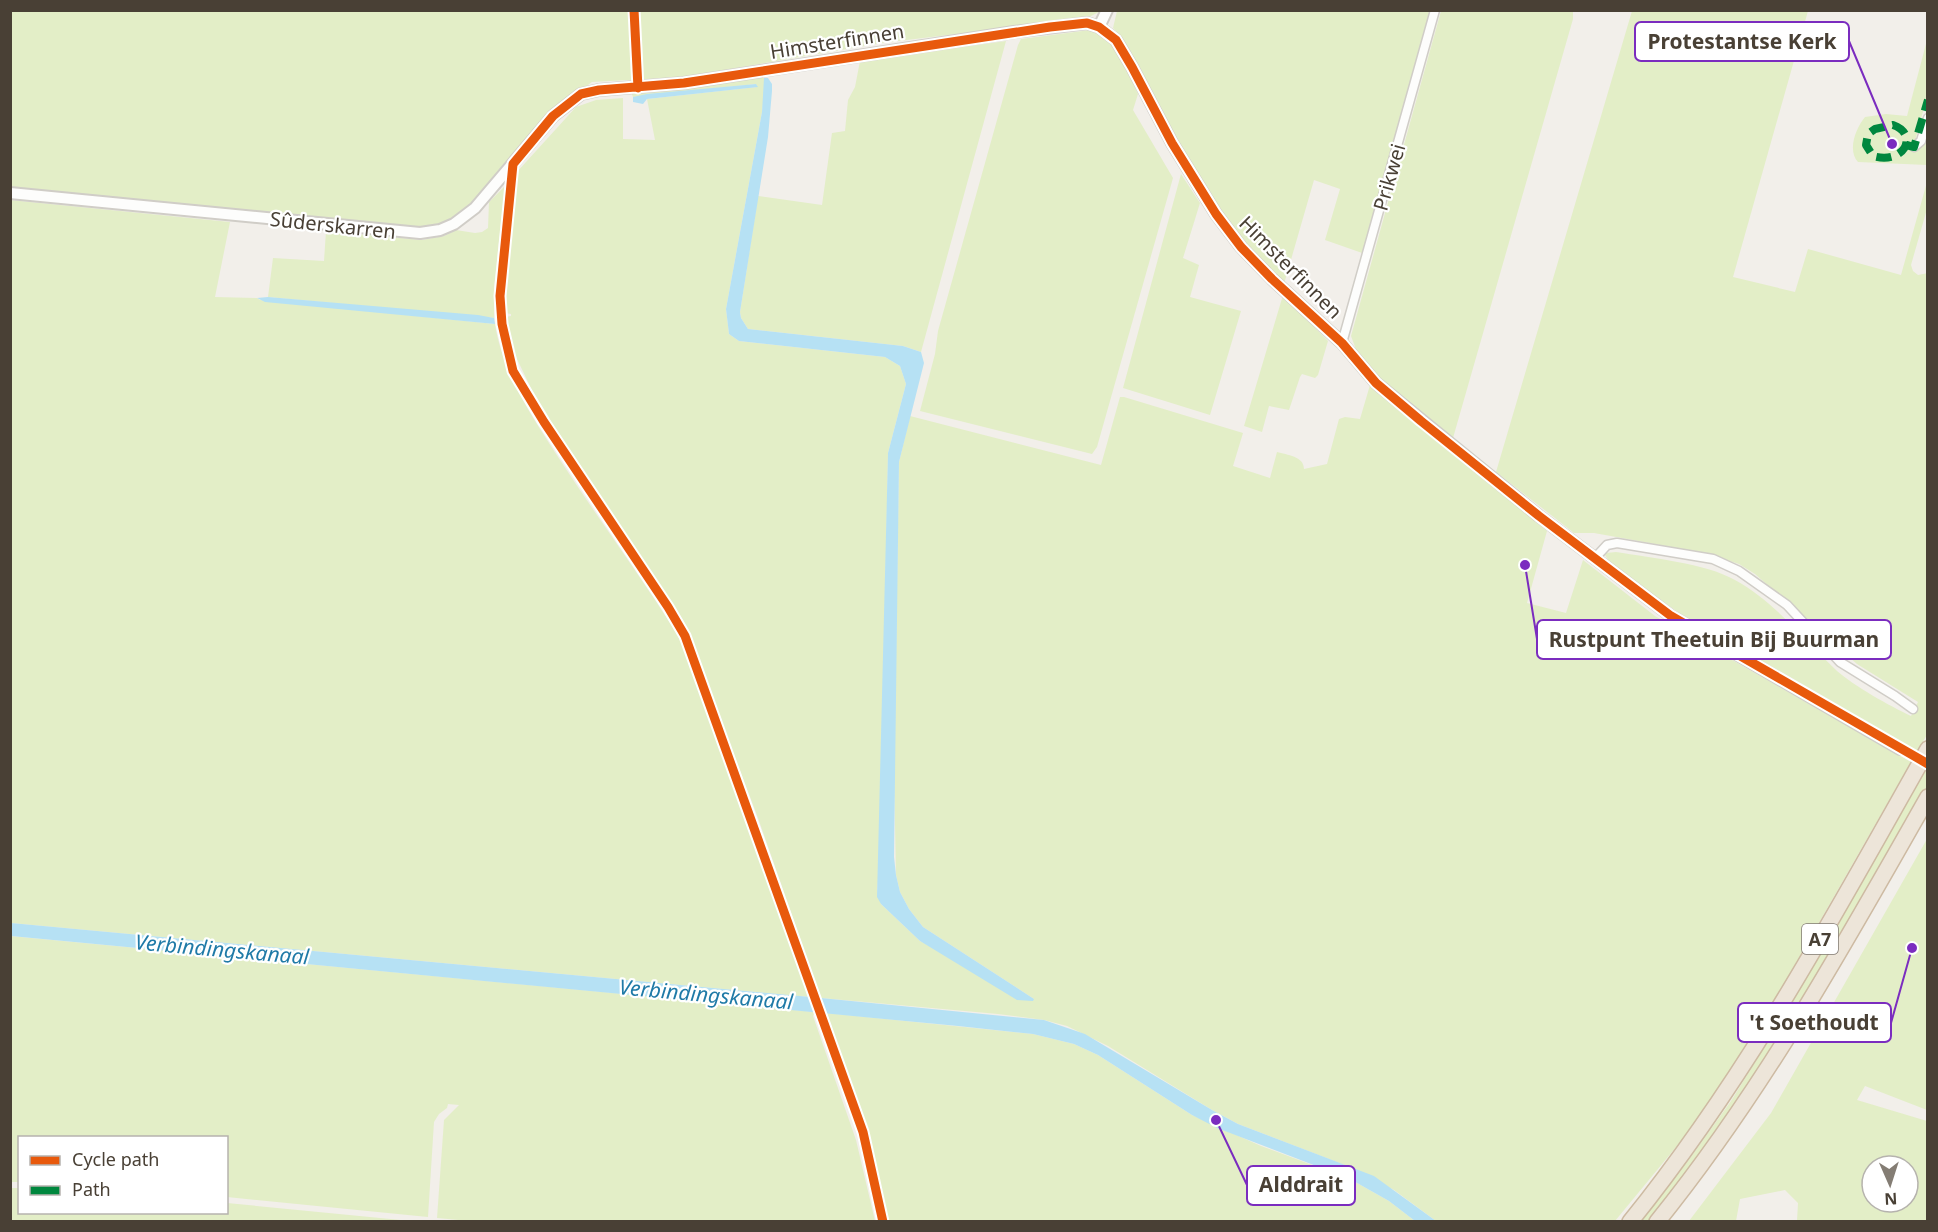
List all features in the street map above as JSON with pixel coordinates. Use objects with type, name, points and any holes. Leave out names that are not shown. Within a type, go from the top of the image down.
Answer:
[{"type":"highway","name":"A7","points":[[1630,1221],[1706,1123],[1764,1034],[1928,750]]},
{"type":"highway","name":"A7","points":[[1657,1221],[1699,1170],[1754,1091],[1821,984],[1928,797]]},
{"type":"street","points":[[1099,27],[1107,10]]},
{"type":"street","name":"Prikwei","points":[[1342,344],[1435,10]]},
{"type":"street","name":"Himsterfinnen","points":[[599,90],[684,83],[1050,27],[1087,23],[1099,27],[1116,40],[1172,143],[1216,214],[1241,247],[1342,344],[1376,384],[1530,508],[1671,616],[1900,749]]},
{"type":"street","name":"Sûderskarren","points":[[10,194],[420,233],[440,230],[454,224],[475,208],[553,116],[581,94],[599,90]]},
{"type":"street","points":[[1914,147],[1921,141],[1928,117]]},
{"type":"street","points":[[1596,558],[1607,545],[1617,543],[1713,559],[1739,571],[1787,605],[1840,662],[1914,709]]},
{"type":"green space","points":[[10,11],[1101,11],[1091,16],[1071,20],[882,43],[684,77],[592,82],[556,109],[464,211],[433,228],[415,230],[11,190]]},
{"type":"green space","points":[[1117,11],[1432,11],[1365,254],[1325,240],[1340,189],[1314,180],[1284,284],[1240,240],[1186,161],[1122,38],[1113,28]]},
{"type":"green space","points":[[1441,11],[1573,11],[1573,19],[1453,438],[1372,372],[1358,355],[1351,336]]},
{"type":"green space","points":[[1632,11],[1808,11],[1733,277],[1795,292],[1808,249],[1901,275],[1927,182],[1927,209],[1911,265],[1913,271],[1918,275],[1928,273],[1928,733],[1917,752],[1695,624],[1612,566],[1605,555],[1616,552],[1677,562],[1709,569],[1735,580],[1776,610],[1844,677],[1911,716],[1918,702],[1857,664],[1755,574],[1739,564],[1705,553],[1594,533],[1574,533],[1496,472]]},
{"type":"green space","points":[[1096,30],[1113,41],[1120,52],[1138,94],[1133,110],[1173,178],[1097,447],[1092,454],[920,411],[935,354],[938,331],[1018,45],[1021,39]]},
{"type":"green space","points":[[1927,40],[1927,97],[1915,141],[1911,143],[1908,150],[1919,148],[1927,122],[1927,165],[1858,162],[1853,145],[1856,133],[1865,117],[1886,114],[1907,116]]},
{"type":"green space","points":[[1006,41],[921,352],[903,346],[748,329],[740,312],[758,196],[822,205],[832,133],[845,131],[848,100],[855,87],[860,61]]},
{"type":"green space","points":[[764,74],[762,112],[726,309],[729,334],[739,341],[885,357],[900,366],[906,384],[888,453],[880,868],[877,889],[881,904],[920,941],[1034,999],[923,927],[909,909],[900,892],[896,875],[894,773],[899,462],[910,416],[1101,465],[1120,397],[1124,397],[1243,433],[1233,466],[1270,478],[1277,452],[1298,459],[1304,469],[1327,464],[1339,419],[1345,417],[1360,419],[1370,385],[1547,531],[1527,603],[1566,613],[1583,560],[1655,616],[1911,762],[1757,1031],[1727,1079],[1686,1135],[1615,1221],[1436,1221],[1394,1190],[1347,1166],[1238,1124],[1108,1046],[1067,1026],[1044,1020],[998,1014],[821,998],[758,818],[683,620],[622,534],[540,407],[517,359],[507,331],[505,317],[511,314],[504,313],[516,173],[576,107],[596,100],[623,98],[623,139],[655,140],[647,99],[757,87],[756,84],[633,97],[631,92]]},
{"type":"green space","points":[[1181,174],[1200,203],[1183,258],[1199,265],[1190,297],[1241,311],[1210,415],[1123,388]]},
{"type":"green space","points":[[505,186],[494,288],[494,318],[268,297],[273,258],[324,261],[326,231],[422,240],[444,236],[456,230],[482,232],[488,228],[489,202]]},
{"type":"green space","points":[[10,200],[230,222],[215,297],[257,298],[495,324],[512,379],[531,414],[677,634],[809,997],[11,923]]},
{"type":"green space","points":[[1283,295],[1328,341],[1318,375],[1315,378],[1302,374],[1289,410],[1269,406],[1262,432],[1244,426]]},
{"type":"green space","points":[[1927,761],[1927,786],[1807,999],[1737,1108],[1651,1221],[1639,1222],[1688,1161],[1731,1101],[1777,1027]]},
{"type":"green space","points":[[1927,839],[1927,1110],[1865,1086],[1857,1100],[1927,1121],[1927,1221],[1797,1221],[1798,1203],[1785,1190],[1740,1199],[1736,1221],[1689,1221],[1771,1113]]},
{"type":"green space","points":[[10,936],[815,1012],[813,1016],[856,1140],[875,1221],[480,1222],[437,1218],[444,1120],[459,1105],[448,1104],[434,1122],[428,1217],[228,1197],[228,1136],[18,1136],[18,1182],[11,1182]]},
{"type":"green space","points":[[827,1013],[1033,1034],[1074,1044],[1098,1055],[1192,1115],[1261,1146],[1350,1179],[1389,1201],[1415,1221],[889,1221],[869,1136]]},
{"type":"green space","points":[[10,1188],[18,1188],[18,1214],[228,1214],[228,1203],[411,1221],[11,1221]]},
{"type":"water","points":[[764,78],[768,78],[772,84],[768,137],[740,312],[741,318],[748,329],[903,346],[921,352],[924,363],[899,462],[894,857],[900,892],[909,909],[923,927],[1034,999],[1033,1001],[1017,1000],[920,941],[881,904],[877,897],[888,453],[906,384],[900,366],[885,357],[739,341],[729,334],[726,309],[762,112]]},
{"type":"water","points":[[756,84],[758,87],[647,99],[643,104],[633,102],[633,97],[647,94]]},
{"type":"water","points":[[268,297],[478,315],[494,318],[495,324],[265,302],[257,298]]},
{"type":"water","name":"Verbindingskanaal","points":[[11,923],[1044,1020],[1085,1034],[1238,1124],[1374,1176],[1436,1221],[1415,1221],[1389,1201],[1350,1179],[1217,1128],[1192,1115],[1098,1055],[1074,1044],[1033,1034],[11,936]]},
{"type":"tunnel","points":[[1900,749],[1926,764]]},
{"type":"marked path","points":[[1906,145],[1914,147],[1928,100]]},
{"type":"marked path","points":[[1893,125],[1901,129],[1905,135],[1907,141],[1905,147],[1893,156],[1884,158],[1873,156],[1866,145],[1868,134],[1875,129],[1893,125]]},
{"type":"cycle path","points":[[634,10],[638,88]]},
{"type":"cycle path","points":[[883,1222],[863,1132],[685,636],[513,371],[502,324],[500,296],[513,164],[553,116],[581,94],[599,90],[684,83],[1050,27],[1087,23],[1099,27],[1116,40],[1172,143],[1216,214],[1241,247],[1272,279],[1342,343],[1376,383],[1539,516],[1671,616],[1928,764]]},
{"type":"place","name":"Protestantse Kerk","points":[[1892,144]]},
{"type":"place","name":"Rustpunt Theetuin Bij Buurman","points":[[1525,565]]},
{"type":"place","name":"'t Soethoudt","points":[[1912,948]]},
{"type":"place","name":"Alddrait","points":[[1216,1120]]}]
